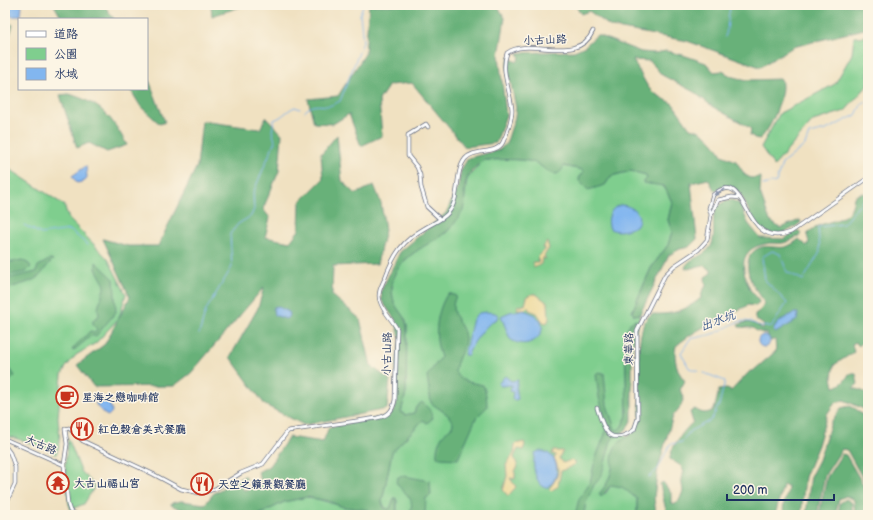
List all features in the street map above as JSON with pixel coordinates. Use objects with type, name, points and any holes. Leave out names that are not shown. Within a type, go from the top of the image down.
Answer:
[{"type":"street","name":"小古山路","points":[[64,465],[67,444],[66,429],[69,428],[83,441],[153,474],[181,490],[200,493],[215,489],[241,473],[263,464],[288,431],[384,416],[394,408],[398,343],[397,329],[393,321],[384,312],[379,292],[391,262],[397,251],[413,235],[448,214],[454,206],[465,160],[479,152],[496,148],[503,142],[512,112],[505,67],[507,53],[513,50],[524,49],[574,48],[588,41],[594,30]]},
{"type":"street","points":[[428,127],[426,124],[408,135],[408,156],[417,167],[420,175],[427,207],[440,219]]},
{"type":"street","points":[[740,198],[745,203],[756,226],[762,232],[774,236],[782,236],[791,232],[868,178]]},
{"type":"street","name":"東華路","points":[[597,408],[604,430],[610,436],[616,438],[620,437],[634,430],[638,418],[637,331],[664,275],[674,266],[698,250],[707,240],[711,214],[710,201],[713,195],[718,191],[731,190],[737,193],[740,198]]},
{"type":"street","name":"東華路","points":[[711,214],[718,200],[732,197],[740,198]]},
{"type":"street","name":"大古路","points":[[5,440],[64,465],[68,505],[70,511],[78,515]]},
{"type":"street","points":[[5,446],[10,453],[15,466],[15,484],[7,501],[5,515]]},
{"type":"green space","points":[[54,5],[104,5],[113,18],[61,18]]},
{"type":"green space","points":[[211,5],[246,5],[212,16]]},
{"type":"green space","points":[[369,5],[497,5],[505,18],[499,56],[506,115],[496,143],[465,147],[412,83],[389,85],[379,100],[382,136],[361,146],[349,114],[333,124],[314,123],[308,99],[338,96],[365,54]]},
{"type":"green space","points":[[575,5],[868,5],[868,28],[793,47],[760,67],[687,41],[611,27],[589,11],[581,14]]},
{"type":"green space","points":[[5,21],[13,25],[5,50]]},
{"type":"green space","points":[[597,35],[641,52],[655,53],[666,51],[683,55],[706,63],[714,72],[722,71],[733,77],[748,80],[781,79],[781,93],[776,112],[768,129],[758,140],[750,135],[751,129],[713,107],[694,92],[662,75],[650,61],[633,60],[648,87],[654,93],[673,104],[690,128],[705,134],[722,155],[736,161],[745,175],[751,178],[761,177],[760,193],[770,221],[780,228],[800,220],[801,222],[790,230],[778,234],[766,232],[756,224],[752,218],[742,196],[731,187],[724,187],[715,191],[708,179],[691,183],[697,239],[689,247],[680,249],[669,255],[640,314],[634,315],[632,312],[651,268],[668,245],[672,232],[668,220],[672,202],[664,186],[643,183],[647,178],[646,175],[631,171],[611,176],[605,185],[588,190],[579,181],[583,170],[564,166],[560,173],[555,174],[533,162],[514,160],[483,160],[468,176],[465,188],[463,210],[456,222],[447,231],[410,256],[397,271],[393,280],[392,291],[394,303],[404,318],[407,326],[406,393],[401,412],[405,415],[414,413],[416,407],[422,402],[430,410],[433,418],[427,423],[423,420],[392,452],[382,502],[384,508],[390,509],[394,498],[396,498],[397,515],[375,515],[368,510],[343,507],[328,501],[307,497],[284,502],[259,515],[176,515],[183,510],[171,505],[172,503],[181,501],[205,504],[214,493],[244,476],[246,476],[246,480],[240,485],[244,490],[248,489],[261,480],[258,472],[269,466],[289,437],[323,442],[329,427],[388,416],[393,412],[396,406],[396,364],[400,339],[396,321],[382,301],[381,291],[400,252],[446,213],[458,187],[461,170],[468,158],[499,150],[506,144],[515,117],[516,108],[507,65],[509,58],[517,62],[520,57],[518,53],[574,51],[585,46]]},
{"type":"green space","points":[[868,36],[868,85],[845,111],[813,121],[774,166],[761,147],[780,113],[835,84],[852,54],[854,37]]},
{"type":"green space","points":[[148,78],[165,122],[160,124],[141,107],[131,90],[148,90]]},
{"type":"green space","points":[[69,94],[90,102],[104,112],[116,126],[127,145],[107,152],[89,143],[77,148],[60,95]]},
{"type":"green space","points":[[266,117],[282,134],[279,171],[263,209],[270,218],[265,237],[290,242],[299,230],[300,202],[323,179],[321,154],[337,135],[342,181],[356,194],[374,185],[381,203],[385,230],[377,264],[333,266],[332,295],[360,319],[371,366],[390,380],[387,409],[304,425],[265,405],[230,357],[258,308],[264,287],[191,373],[174,386],[94,387],[77,365],[105,344],[130,297],[103,239],[128,246],[158,246],[197,166],[202,121],[260,129]]},
{"type":"green space","points":[[483,160],[515,160],[534,162],[556,174],[564,166],[583,170],[594,187],[605,185],[611,176],[631,171],[646,175],[649,184],[661,184],[667,191],[672,202],[668,220],[672,232],[668,245],[651,268],[632,312],[634,315],[640,314],[638,322],[635,320],[625,334],[627,416],[622,426],[618,430],[629,437],[616,447],[613,456],[612,470],[607,484],[599,494],[606,493],[611,485],[618,485],[626,489],[637,499],[637,515],[397,515],[397,500],[394,498],[390,509],[386,509],[382,502],[392,452],[423,420],[416,407],[414,413],[405,415],[401,412],[406,393],[407,326],[406,320],[393,303],[392,283],[397,270],[402,263],[420,247],[446,233],[463,211],[467,179]]},
{"type":"green space","points":[[5,166],[64,205],[69,219],[108,259],[126,294],[119,318],[96,343],[76,355],[66,367],[62,375],[58,417],[60,442],[56,455],[45,448],[5,435]]},
{"type":"green space","points":[[861,193],[868,194],[868,336],[859,346],[855,342],[852,345],[854,352],[834,365],[832,377],[834,387],[842,383],[849,374],[856,374],[858,384],[853,388],[868,393],[868,411],[844,400],[835,403],[827,414],[818,445],[805,477],[801,515],[784,515],[783,507],[788,486],[783,485],[775,515],[667,515],[660,484],[663,482],[671,493],[671,502],[673,504],[679,501],[683,491],[681,478],[684,472],[681,466],[670,459],[670,455],[678,439],[693,422],[690,412],[695,409],[704,413],[714,410],[719,390],[727,389],[731,391],[750,371],[753,371],[776,351],[775,339],[771,341],[767,334],[756,331],[753,328],[739,327],[738,325],[748,322],[757,325],[763,330],[764,325],[755,319],[755,314],[763,307],[764,304],[762,298],[752,283],[749,274],[748,264],[750,255],[761,247],[785,247],[791,245],[799,239],[807,246],[809,242],[807,235],[813,229],[820,225],[842,218],[852,207],[854,197]]},
{"type":"green space","points":[[732,200],[740,204],[748,223],[760,238],[784,239],[798,230],[801,233],[790,241],[781,243],[767,243],[757,247],[750,250],[746,255],[744,260],[744,273],[750,289],[759,302],[756,306],[748,305],[722,317],[694,333],[676,346],[676,365],[685,381],[680,390],[684,397],[681,406],[673,416],[658,468],[654,497],[656,515],[637,515],[637,499],[622,487],[611,485],[601,497],[599,494],[610,476],[615,447],[635,431],[639,423],[639,347],[641,332],[645,321],[652,314],[672,313],[684,309],[701,298],[702,292],[706,286],[705,277],[711,273],[711,270],[703,265],[688,269],[685,268],[689,262],[704,253],[711,246],[714,232],[715,212],[718,206],[723,202]]},
{"type":"green space","points":[[51,259],[53,260],[38,277],[5,290],[5,279],[36,272],[38,266]]},
{"type":"green space","points":[[22,260],[31,267],[26,272],[5,276],[6,263]]},
{"type":"green space","points":[[96,262],[114,279],[116,312],[96,336],[91,336],[73,351],[72,350],[74,347],[90,331],[95,332],[97,329],[93,325],[93,320],[99,316],[98,308],[105,285],[96,269]]},
{"type":"green space","points":[[448,293],[456,296],[453,309],[454,314],[462,328],[465,340],[455,371],[463,380],[483,385],[487,401],[487,407],[476,418],[458,459],[440,458],[437,456],[438,443],[442,436],[452,427],[453,423],[448,415],[431,403],[427,376],[441,357],[437,341],[437,324],[438,316]]},
{"type":"green space","points":[[635,320],[638,322],[632,350],[632,419],[626,430],[615,436],[611,441],[601,477],[594,485],[586,502],[584,515],[575,515],[579,499],[590,482],[595,460],[608,426],[599,398],[596,374],[598,372],[604,373],[607,405],[615,429],[618,430],[622,426],[627,416],[625,334],[630,323]]},
{"type":"green space","points":[[5,367],[11,370],[15,376],[7,383],[5,383]]},
{"type":"green space","points":[[850,406],[856,409],[868,420],[868,488],[847,450],[842,449],[825,475],[817,515],[806,515],[811,475],[819,460],[831,422],[841,408]]},
{"type":"green space","points":[[68,438],[81,471],[95,486],[84,504],[71,510],[65,465]]},
{"type":"green space","points":[[842,454],[846,455],[868,493],[868,515],[855,515],[854,500],[846,496],[839,499],[835,515],[819,515],[827,477]]},
{"type":"green space","points":[[404,476],[430,481],[431,495],[426,498],[425,515],[409,515],[411,500],[396,482],[398,477]]},
{"type":"green space","points":[[307,497],[346,507],[367,510],[375,515],[259,515],[284,502]]},
{"type":"green space","points":[[846,499],[852,503],[852,515],[838,515],[840,503]]},
{"type":"sand","points":[[547,242],[549,248],[544,256],[546,259],[542,258],[541,264],[534,268],[533,262],[539,262],[537,258],[545,250],[545,248],[542,248]]},
{"type":"sand","points":[[532,294],[536,294],[548,303],[549,319],[547,323],[543,322],[537,313],[529,310],[528,307],[525,309],[517,309],[518,305],[521,307],[522,305],[525,305],[527,297]]},
{"type":"sand","points":[[524,442],[525,445],[523,450],[518,449],[514,457],[518,467],[515,471],[515,479],[510,478],[516,487],[508,496],[503,490],[507,476],[506,465],[514,453],[515,444]]},
{"type":"sand","points":[[553,451],[563,451],[559,458],[563,463],[571,460],[575,463],[574,465],[561,471],[558,486],[551,491],[549,489],[558,475],[558,468],[554,459],[556,455],[552,454]]},
{"type":"water","points":[[5,5],[22,5],[21,15],[13,16],[5,13]]},
{"type":"water","points":[[86,166],[87,177],[85,181],[77,183],[72,176]]},
{"type":"water","points":[[620,205],[632,208],[636,211],[639,218],[636,226],[620,231],[610,229],[608,221],[611,211]]},
{"type":"water","points":[[276,306],[289,312],[290,315],[286,319],[274,315],[273,308]]},
{"type":"water","points":[[523,310],[535,315],[541,322],[542,328],[540,335],[535,340],[527,343],[519,343],[510,339],[501,316],[510,312]]},
{"type":"water","points":[[479,313],[495,313],[498,315],[497,319],[489,324],[480,334],[468,355],[464,355],[473,319]]},
{"type":"water","points":[[795,313],[798,313],[797,320],[775,333],[773,331],[779,322]]},
{"type":"water","points":[[762,335],[766,335],[770,341],[766,347],[762,347],[758,343],[758,339]]},
{"type":"water","points":[[505,376],[511,381],[518,380],[516,388],[518,399],[512,399],[513,392],[510,391],[512,385],[501,386],[498,384]]},
{"type":"water","points":[[105,397],[109,399],[112,412],[108,416],[104,414],[96,405],[96,400]]},
{"type":"water","points":[[539,451],[546,452],[551,456],[556,466],[557,472],[555,478],[546,488],[542,486],[536,478],[534,468],[535,453]]},
{"type":"waterway","points":[[305,111],[313,106],[329,106],[340,101],[363,42],[360,14],[363,5]]},
{"type":"waterway","points":[[725,37],[731,5]]},
{"type":"waterway","points":[[763,185],[776,182],[782,164],[805,145],[809,134],[826,130],[856,115],[862,103],[868,101]]},
{"type":"waterway","points":[[199,334],[206,310],[232,267],[230,234],[238,224],[251,216],[254,209],[253,193],[275,141],[272,131],[274,120],[295,107],[300,109]]},
{"type":"waterway","name":"出水坑","points":[[698,371],[689,368],[681,353],[690,339],[715,333],[742,321],[748,321],[761,327],[772,326],[787,303],[765,280],[762,257],[772,251],[780,254],[787,272],[803,280],[820,252],[818,227],[843,224],[868,195]]},
{"type":"waterway","points":[[24,225],[41,234],[70,230],[88,245]]},
{"type":"waterway","name":"出水坑","points":[[649,477],[658,469],[670,444],[682,442],[690,431],[711,420],[719,405],[725,381],[704,373]]},
{"type":"place","name":"星海之戀咖啡館","points":[[67,397]]},
{"type":"place","name":"紅色榖倉美式餐廳","points":[[82,429]]},
{"type":"place","name":"大古山福山宮","points":[[58,483]]},
{"type":"place","name":"天空之籟景觀餐廳","points":[[202,484]]}]
